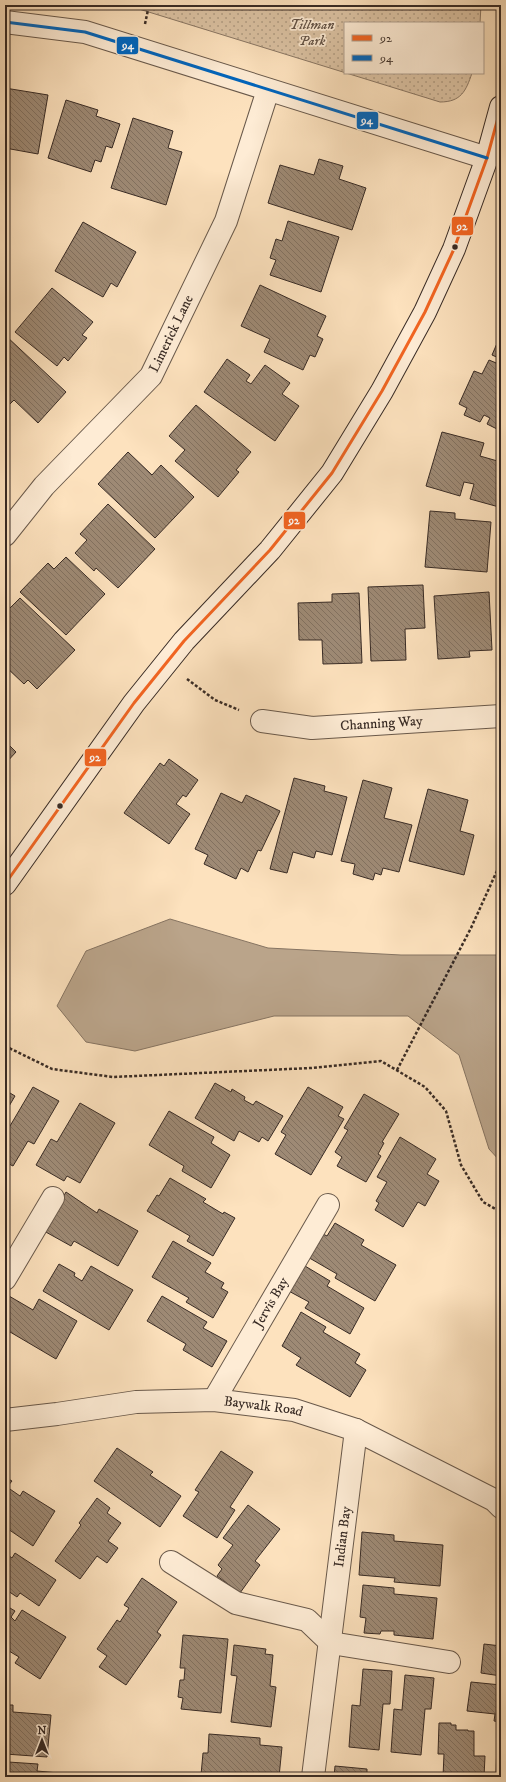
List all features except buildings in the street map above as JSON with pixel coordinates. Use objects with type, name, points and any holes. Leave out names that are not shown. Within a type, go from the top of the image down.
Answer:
[{"type":"street","points":[[5,22],[85,32],[487,158]]},
{"type":"street","name":"Limerick Lane","points":[[5,535],[44,486],[151,376],[226,221],[268,90]]},
{"type":"street","points":[[5,884],[134,703],[184,641],[270,550],[332,473],[382,391],[425,312],[454,249],[487,158],[501,107]]},
{"type":"street","name":"Channing Way","points":[[262,721],[312,728],[501,716]]},
{"type":"street","points":[[5,1279],[53,1198]]},
{"type":"street","name":"Jervis Bay","points":[[214,1400],[328,1205]]},
{"type":"street","name":"Baywalk Road","points":[[5,1420],[136,1402],[214,1400],[294,1410],[356,1430],[499,1498]]},
{"type":"street","name":"Indian Bay","points":[[313,1777],[331,1643],[356,1430]]},
{"type":"street","points":[[171,1562],[236,1603],[307,1620],[331,1643],[449,1662]]},
{"type":"path","points":[[166,663],[215,700],[262,721]]},
{"type":"path","points":[[397,1070],[471,928],[501,862]]},
{"type":"path","points":[[5,1046],[52,1069],[113,1077],[311,1068],[381,1061],[425,1087],[446,1110],[461,1165],[483,1202],[501,1212]]},
{"type":"green space","name":"Tillman Park","points":[[126,5],[481,5],[480,22],[344,22],[344,73]]},
{"type":"green space","points":[[211,5],[352,5],[218,9]]},
{"type":"green space","points":[[349,74],[472,74],[465,90],[458,98],[440,102]]},
{"type":"shaded area","points":[[170,919],[268,948],[401,955],[501,955],[501,1162],[489,1149],[459,1055],[408,1016],[274,1016],[135,1051],[86,1042],[57,1006],[86,951]]},
{"type":"transit line","name":"94","points":[[5,22],[85,32],[487,158]]},
{"type":"transit line","name":"92","points":[[5,884],[134,703],[184,641],[270,550],[332,473],[382,391],[425,312],[454,249],[487,158],[501,107]]}]
